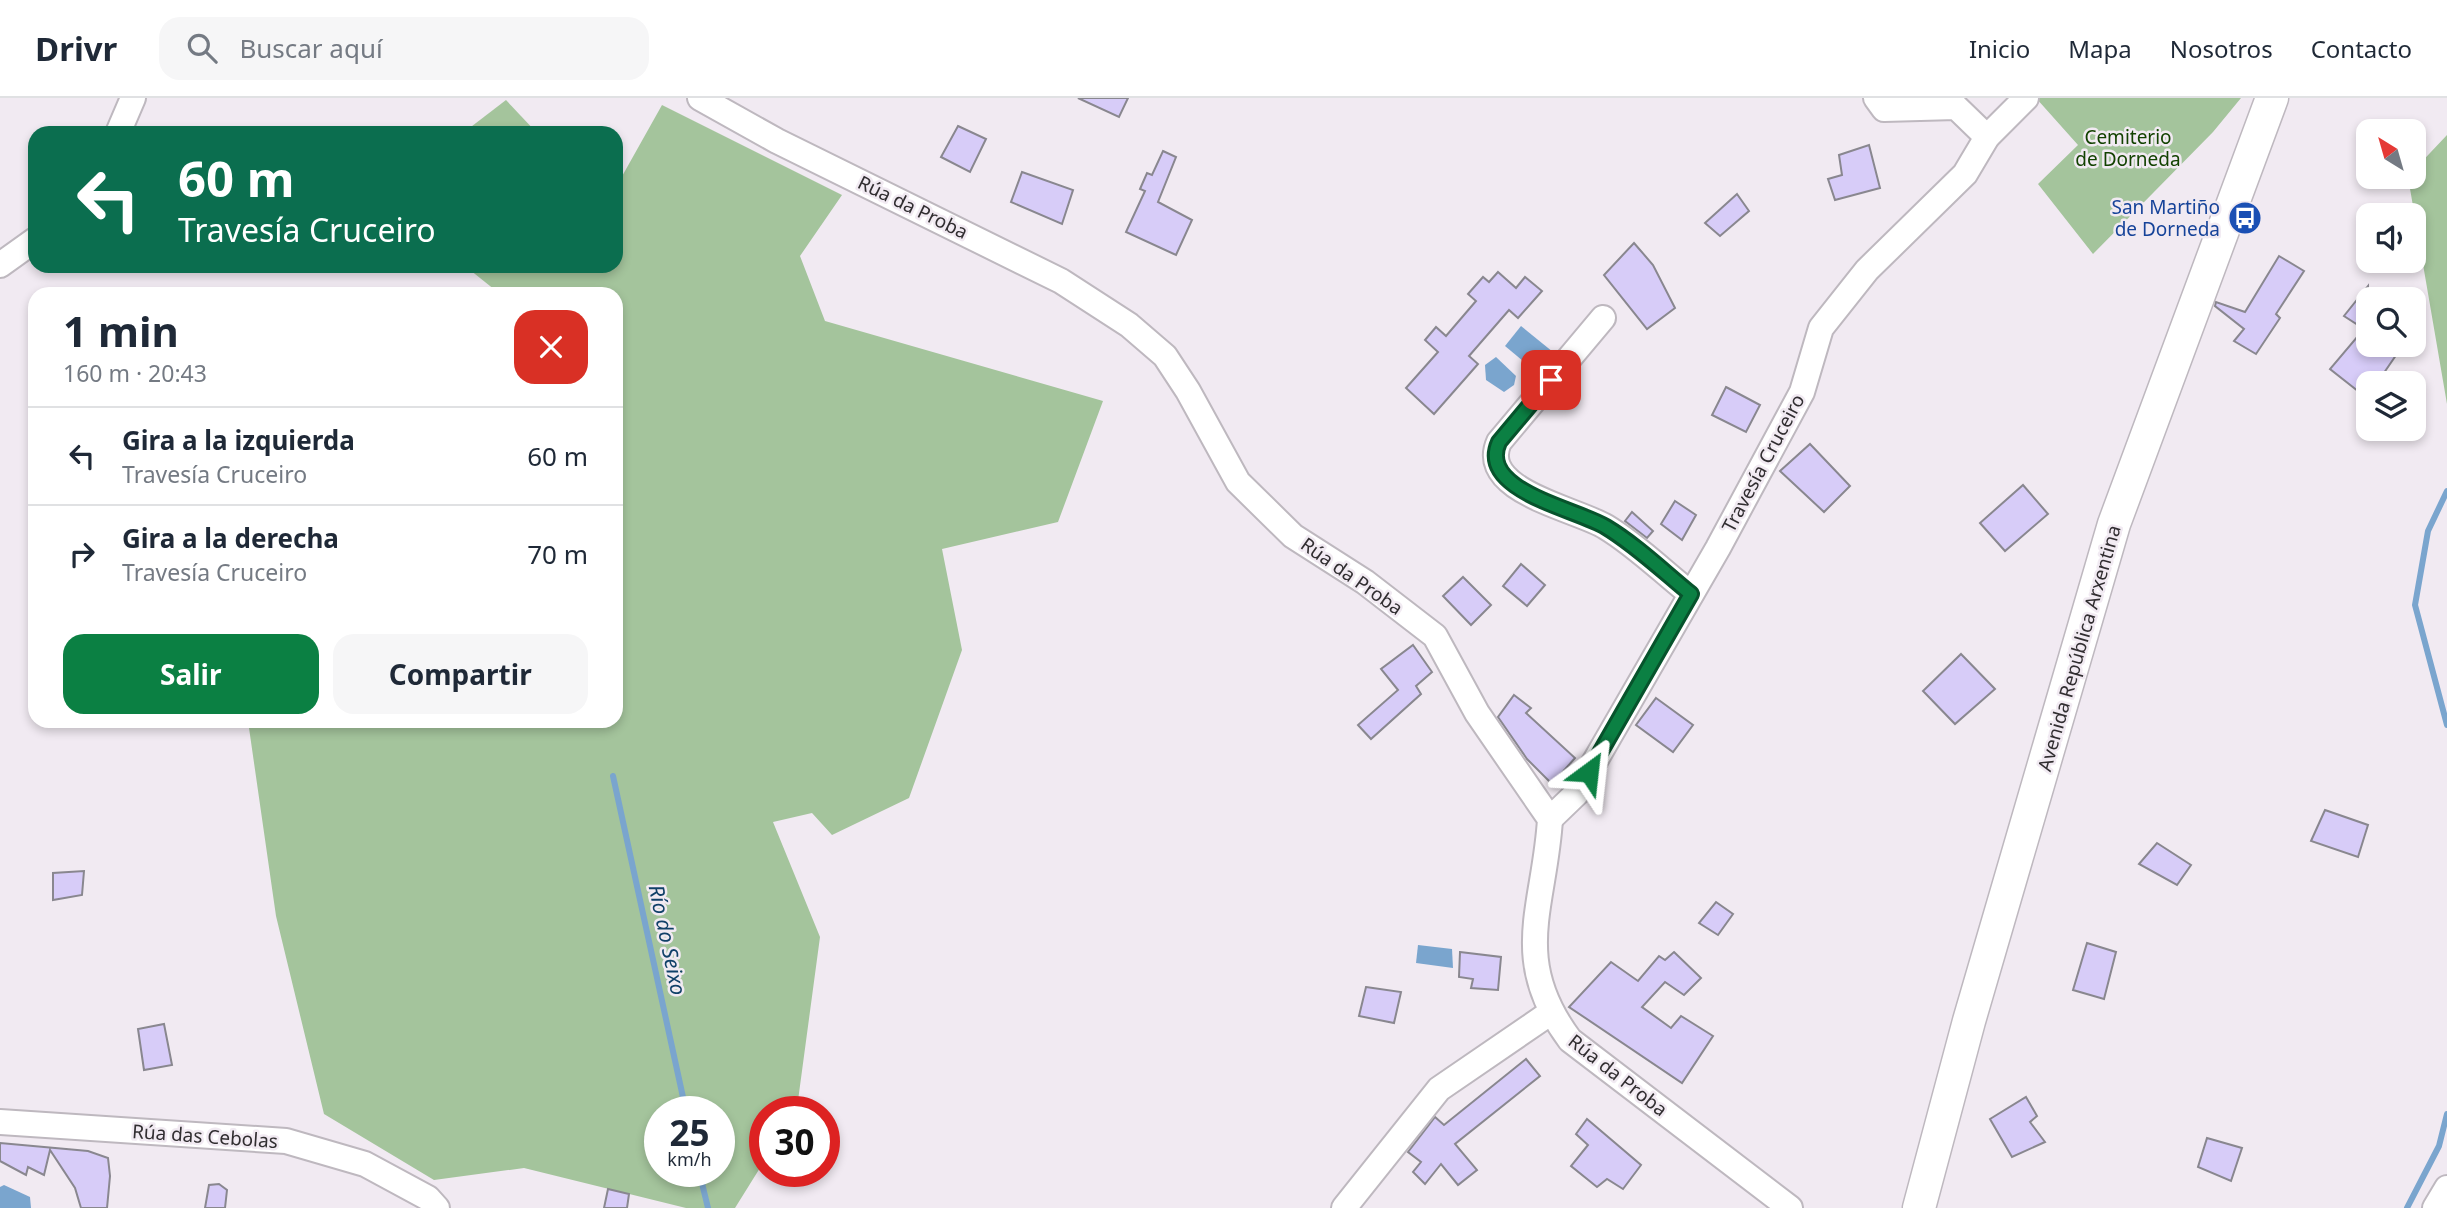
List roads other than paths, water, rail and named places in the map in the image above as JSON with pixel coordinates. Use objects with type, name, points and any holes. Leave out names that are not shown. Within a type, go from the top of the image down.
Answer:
[{"type":"main road","name":"Avenida República Arxentina","points":[[1919,1208],[1969,1021],[2114,524],[2272,98]]},
{"type":"street","points":[[121,126],[132,98]]},
{"type":"street","name":"Rúa da Proba","points":[[701,98],[777,141],[1061,281],[1129,325],[1165,356],[1188,391],[1238,482],[1293,536],[1365,582],[1435,636],[1477,713],[1550,819],[1535,910],[1534,954],[1550,1013],[1570,1040],[1790,1208]]},
{"type":"street","points":[[1876,98],[1884,109],[1955,103],[1987,137]]},
{"type":"street","name":"Travesía Cruceiro","points":[[1550,819],[1576,794],[1691,594],[1802,392],[1821,328],[1867,270],[1965,174],[1987,137],[2025,98]]},
{"type":"street","points":[[0,265],[28,245]]},
{"type":"street","points":[[1603,318],[1499,442],[1494,454],[1498,470],[1537,499],[1605,526],[1691,594]]},
{"type":"street","points":[[1344,1208],[1439,1089],[1550,1013]]},
{"type":"street","name":"Rúa das Cebolas","points":[[0,1122],[286,1141],[365,1164],[428,1198],[437,1208]]},
{"type":"street","points":[[2435,1208],[2447,1188]]},
{"type":"water","points":[[1521,326],[1553,352],[1536,372],[1505,346]]},
{"type":"water","points":[[1496,357],[1516,376],[1514,385],[1504,392],[1486,380],[1485,365]]},
{"type":"water","points":[[1418,945],[1452,949],[1453,968],[1416,963]]},
{"type":"water","points":[[4,1185],[30,1197],[31,1208],[0,1208],[0,1187]]},
{"type":"waterway","points":[[2447,491],[2428,531],[2415,605],[2447,725]]},
{"type":"waterway","name":"Río do Seixo","points":[[613,776],[683,1096]]},
{"type":"waterway","points":[[2407,1208],[2439,1146],[2447,1114]]},
{"type":"waterway","name":"Río do Seixo","points":[[703,1187],[708,1208]]},
{"type":"place","name":"San Martiño de Dorneda","points":[[2245,218]]},
{"type":"park label","name":"Cemiterio de Dorneda","points":[[2128,148]]}]
